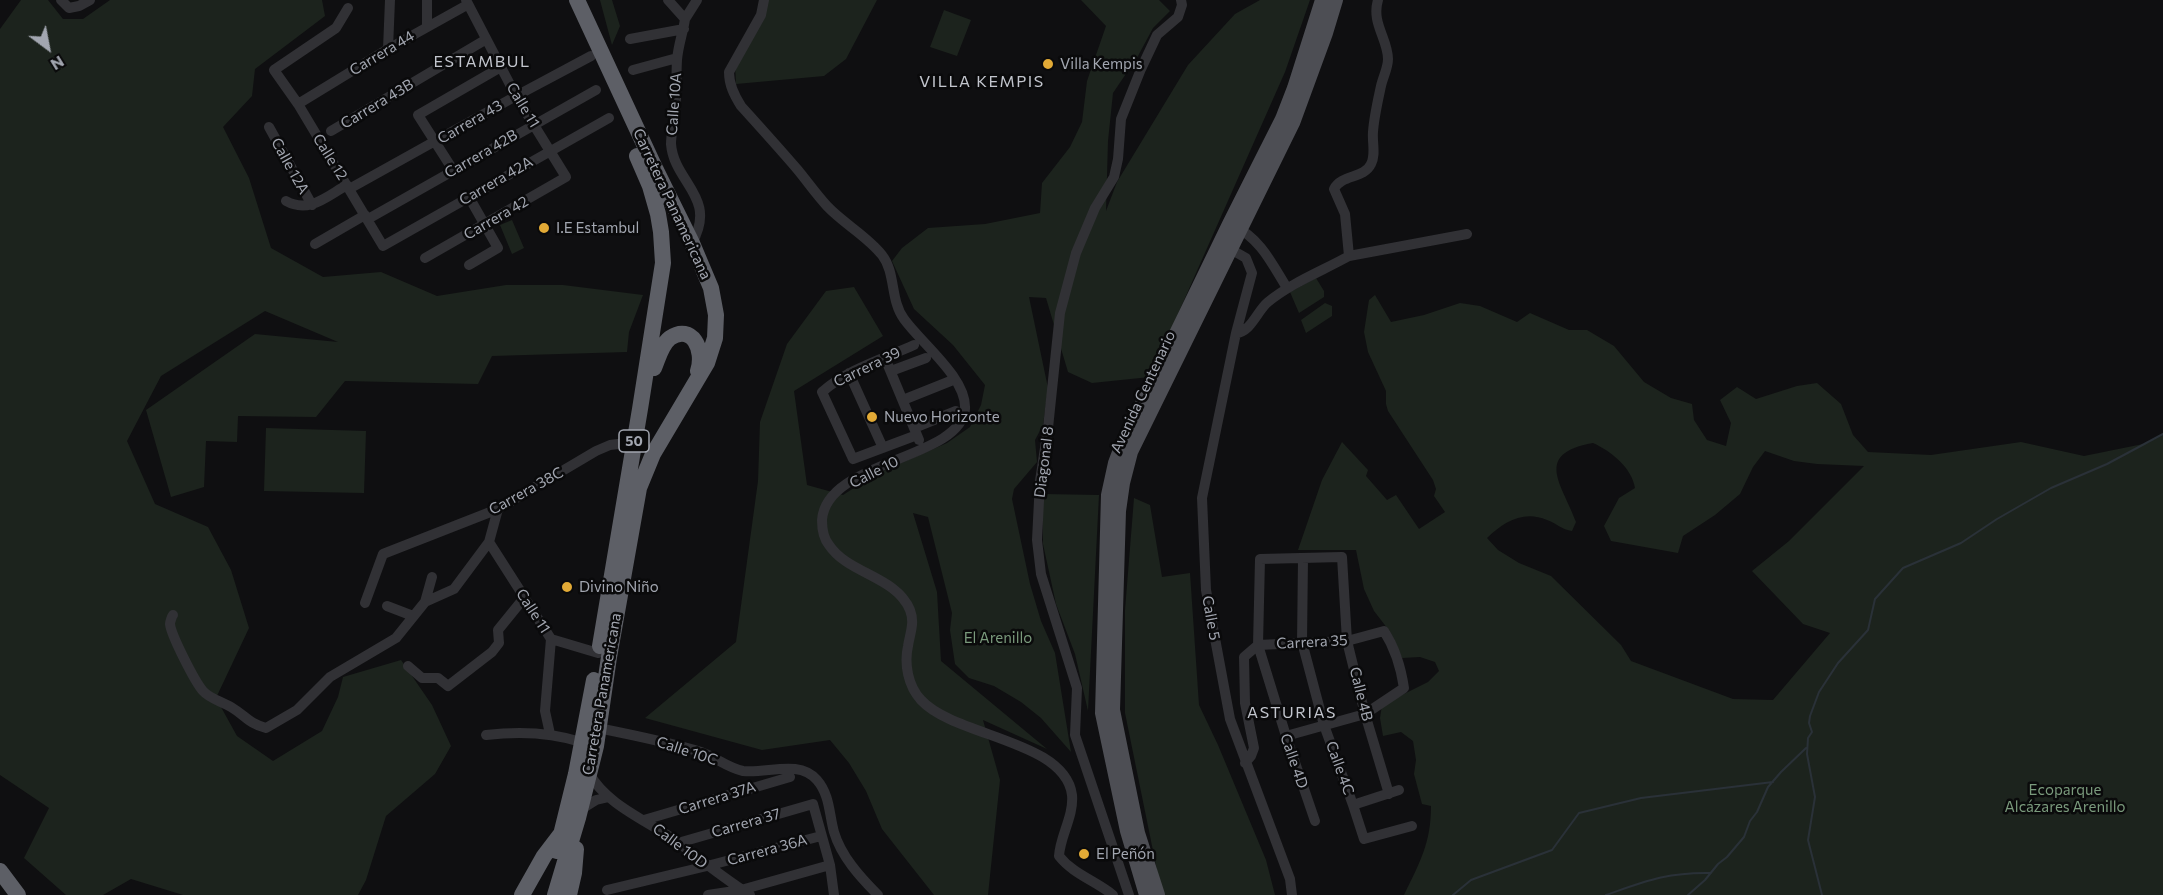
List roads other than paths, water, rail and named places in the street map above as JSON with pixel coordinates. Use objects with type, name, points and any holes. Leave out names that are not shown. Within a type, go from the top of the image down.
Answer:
[{"type":"highway","name":"Carretera Panamericana","points":[[543,895],[562,832],[598,654],[663,263],[661,232],[655,200],[565,0]]},
{"type":"highway","name":"Carretera Panamericana","points":[[555,895],[589,773],[639,488],[653,454],[707,363],[715,338],[716,315],[711,288],[692,243],[577,0]]},
{"type":"highway","points":[[640,409],[660,352],[669,339],[675,336],[693,338],[700,348],[700,364],[689,394]]},
{"type":"highway","points":[[569,895],[574,873],[579,814]]},
{"type":"highway","points":[[522,895],[544,856],[562,832]]},
{"type":"highway","points":[[0,871],[18,895]]},
{"type":"main road","name":"Avenida Centenario","points":[[1265,165],[1288,105],[1322,0]]},
{"type":"main road","name":"Avenida Centenario","points":[[1158,895],[1138,833],[1113,710],[1121,497],[1131,452],[1225,246],[1265,165],[1299,108],[1336,0]]},
{"type":"main road","name":"Avenida Centenario","points":[[1146,895],[1127,831],[1102,712],[1108,495],[1121,447],[1225,246]]},
{"type":"street","points":[[61,0],[69,8],[90,0]]},
{"type":"street","points":[[388,49],[390,0]]},
{"type":"street","points":[[427,0],[427,27]]},
{"type":"street","points":[[630,39],[684,24],[668,0]]},
{"type":"street","name":"Calle 10A","points":[[692,243],[699,223],[699,206],[693,188],[675,163],[671,143],[677,58],[684,24],[697,0]]},
{"type":"street","name":"Calle 10","points":[[764,0],[761,15],[729,72],[733,92],[741,106],[827,206],[876,248],[885,259],[895,303],[904,319],[942,363],[963,394],[965,409],[956,429],[922,448],[864,474],[831,496],[822,516],[822,527],[828,545],[844,560],[895,590],[904,599],[913,624],[907,648],[907,670],[912,687],[922,701],[947,718],[1035,753],[1059,769],[1069,783],[1072,799],[1059,856],[1065,864],[1102,885],[1113,895]]},
{"type":"street","name":"Diagonal 8","points":[[1129,895],[1075,735],[1077,687],[1041,574],[1037,540],[1040,481],[1060,313],[1076,252],[1095,208],[1114,177],[1118,159],[1121,119],[1141,69],[1157,35],[1178,17],[1182,5],[1181,0]]},
{"type":"street","points":[[1349,256],[1345,214],[1334,189],[1337,183],[1362,173],[1370,166],[1373,158],[1372,131],[1388,57],[1378,29],[1378,0]]},
{"type":"street","name":"Carrera 44","points":[[298,104],[466,3]]},
{"type":"street","name":"Calle 11","points":[[466,3],[516,96],[566,177]]},
{"type":"street","name":"Calle 12","points":[[348,8],[336,28],[274,70],[298,104],[383,246]]},
{"type":"street","name":"Carrera 43B","points":[[331,131],[485,40]]},
{"type":"street","name":"Carrera 43","points":[[312,205],[434,142],[591,56]]},
{"type":"street","points":[[633,70],[677,58]]},
{"type":"street","points":[[453,170],[418,115],[501,68]]},
{"type":"street","name":"Carrera 42B","points":[[315,244],[596,90]]},
{"type":"street","name":"Carrera 42A","points":[[383,246],[609,118]]},
{"type":"street","name":"Calle 12A","points":[[269,127],[312,205]]},
{"type":"street","name":"Carrera 42","points":[[425,258],[566,177]]},
{"type":"street","points":[[469,197],[498,248],[469,265]]},
{"type":"street","points":[[286,201],[298,206],[312,205]]},
{"type":"street","points":[[1234,227],[1260,245],[1287,288]]},
{"type":"street","points":[[1236,333],[1246,329],[1260,310],[1287,288],[1349,256],[1467,234]]},
{"type":"street","name":"Calle 5","points":[[1225,246],[1245,258],[1252,273],[1236,333],[1202,498],[1206,590],[1226,703],[1245,763],[1290,879],[1292,895]]},
{"type":"street","name":"Carrera 39","points":[[883,448],[853,459],[822,392],[833,381],[914,345]]},
{"type":"street","points":[[885,358],[922,448]]},
{"type":"street","points":[[891,371],[926,358]]},
{"type":"street","points":[[849,373],[883,448],[956,411]]},
{"type":"street","points":[[903,400],[953,380]]},
{"type":"street","name":"Carrera 38C","points":[[365,603],[383,554],[498,509],[596,451],[610,445],[634,442]]},
{"type":"street","points":[[425,602],[454,589],[489,542],[498,509]]},
{"type":"street","name":"Calle 11","points":[[489,542],[551,639],[598,654]]},
{"type":"street","name":"Calle 4B","points":[[1303,559],[1342,557],[1347,641],[1365,714],[1394,792],[1352,803]]},
{"type":"street","name":"Calle 4D","points":[[1303,559],[1260,559],[1258,645],[1315,821]]},
{"type":"street","name":"Calle 4C","points":[[1303,559],[1302,642],[1324,725],[1364,839],[1412,826]]},
{"type":"street","points":[[173,615],[170,623],[174,634],[202,690],[211,698],[231,707],[253,725],[266,728],[297,710],[335,674],[396,638],[425,602],[432,577]]},
{"type":"street","points":[[408,666],[422,678],[438,678],[448,686],[492,652],[499,643],[498,630],[524,598]]},
{"type":"street","points":[[387,606],[413,616]]},
{"type":"street","name":"Carrera 35","points":[[1245,763],[1254,748],[1245,703],[1244,657],[1258,645],[1347,641],[1384,631],[1391,642],[1402,673],[1404,688],[1365,714]]},
{"type":"street","points":[[550,734],[544,711],[551,639]]},
{"type":"street","points":[[1286,736],[1365,714]]},
{"type":"street","name":"Calle 10C","points":[[598,728],[704,753],[741,771],[766,772],[792,768],[811,773],[820,783],[830,806],[834,831],[842,851],[878,895]]},
{"type":"street","points":[[486,735],[513,731],[550,734],[581,742]]},
{"type":"street","name":"Calle 10D","points":[[589,773],[597,786],[609,797],[678,843],[745,892]]},
{"type":"street","name":"Carrera 37A","points":[[644,820],[790,777]]},
{"type":"street","points":[[579,814],[596,800],[609,797]]},
{"type":"street","name":"Carrera 37","points":[[678,843],[813,804],[821,836]]},
{"type":"street","points":[[821,836],[830,865],[834,895]]},
{"type":"street","name":"Carrera 36A","points":[[608,890],[821,836]]},
{"type":"street","points":[[710,895],[745,892],[830,865]]},
{"type":"waterway","points":[[1822,895],[1808,840],[1815,797],[1807,754],[1808,738],[1812,732],[1809,723],[1810,716],[1819,692],[1838,663],[1868,630],[1875,599],[1903,568],[1961,543],[2051,488],[2107,464],[2163,434]]},
{"type":"waterway","points":[[1688,895],[1705,880],[1744,837],[1768,787],[1806,748]]},
{"type":"waterway","points":[[1453,895],[1471,880],[1552,850],[1579,813],[1641,798],[1773,782]]},
{"type":"waterway","points":[[1606,895],[1669,876],[1711,873]]},
{"type":"place","name":"Villa Kempis","points":[[1048,64]]},
{"type":"place","name":"I.E Estambul","points":[[544,228]]},
{"type":"place","name":"Nuevo Horizonte","points":[[872,417]]},
{"type":"place","name":"Divino Niño","points":[[567,587]]},
{"type":"place","name":"El Peñón","points":[[1084,854]]},
{"type":"district","name":"ESTAMBUL","points":[[482,62]]},
{"type":"district","name":"VILLA KEMPIS","points":[[982,82]]},
{"type":"district","name":"ASTURIAS","points":[[1292,713]]},
{"type":"park label","name":"El Arenillo","points":[[998,638]]},
{"type":"park label","name":"Ecoparque Alcázares Arenillo","points":[[2065,798]]}]
